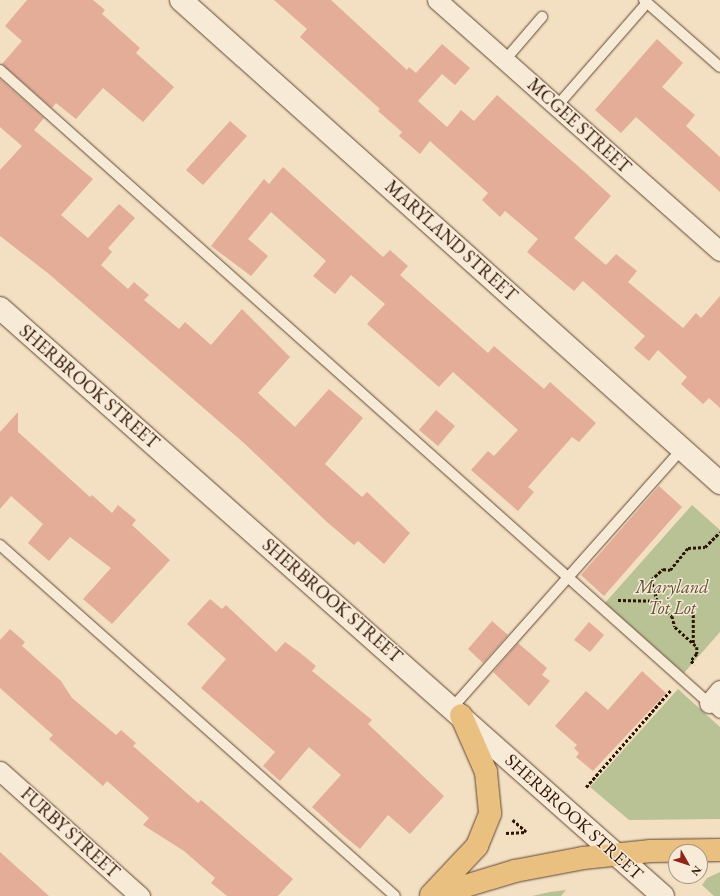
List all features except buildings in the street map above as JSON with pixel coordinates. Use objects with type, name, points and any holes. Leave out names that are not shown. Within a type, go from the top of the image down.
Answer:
[{"type":"main road","name":"MARYLAND STREET","points":[[181,0],[720,483]]},
{"type":"main road","name":"SHERBROOK STREET","points":[[0,308],[457,711],[663,896]]},
{"type":"main road","points":[[431,896],[477,846],[490,814],[486,772],[457,711]]},
{"type":"main road","points":[[431,896],[515,872],[616,854],[720,850]]},
{"type":"street","name":"MCGEE STREET","points":[[437,0],[720,251]]},
{"type":"street","name":"FURBY STREET","points":[[0,771],[140,896]]},
{"type":"lane","points":[[557,106],[645,1],[720,67]]},
{"type":"lane","points":[[505,60],[542,17]]},
{"type":"lane","points":[[0,70],[681,678],[716,702]]},
{"type":"lane","points":[[457,711],[568,577],[682,449]]},
{"type":"lane","points":[[0,545],[395,896]]},
{"type":"path","points":[[695,664],[691,661],[697,654],[697,647],[657,601],[651,580],[663,569],[670,570],[688,548],[705,547],[720,532]]},
{"type":"path","points":[[598,604],[622,599],[657,601]]},
{"type":"path","points":[[693,611],[693,643]]},
{"type":"path","points":[[586,787],[681,678]]},
{"type":"green space","name":"Maryland Tot Lot","points":[[692,505],[720,530],[720,632],[684,673],[605,603]]},
{"type":"green space","points":[[678,689],[720,727],[720,819],[629,820],[590,787]]},
{"type":"green space","points":[[720,872],[720,896],[714,896],[702,885],[708,884],[708,878]]},
{"type":"green space","points":[[566,890],[561,896],[532,896],[550,892]]}]
